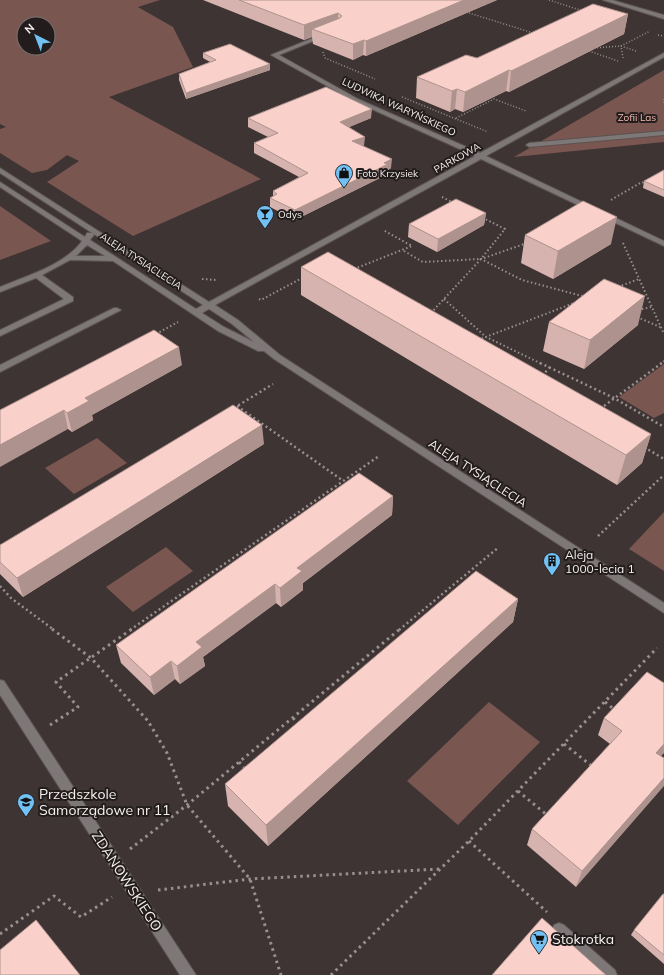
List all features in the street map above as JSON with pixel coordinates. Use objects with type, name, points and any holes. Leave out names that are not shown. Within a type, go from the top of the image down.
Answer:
[{"type":"street","points":[[606,0],[664,17]]},
{"type":"street","name":"LUDWIKA WARYŃSKIEGO","points":[[330,33],[274,55],[356,100],[481,156],[664,244]]},
{"type":"street","name":"PARKOWA","points":[[196,313],[661,56]]},
{"type":"street","points":[[529,145],[664,133]]},
{"type":"street","name":"ALEJA TYSIĄCLECIA","points":[[0,170],[235,322],[278,357],[664,609]]},
{"type":"street","name":"ALEJA TYSIĄCLECIA","points":[[0,184],[221,329],[278,357]]},
{"type":"street","points":[[0,290],[69,258],[87,241],[92,230]]},
{"type":"street","points":[[69,258],[113,259]]},
{"type":"street","points":[[0,333],[70,299],[36,274]]},
{"type":"street","points":[[0,369],[116,310]]},
{"type":"street","name":"ZDANOWSKIEGO","points":[[0,685],[189,975]]},
{"type":"street","points":[[559,930],[610,975]]},
{"type":"path","points":[[460,10],[534,34],[527,37]]},
{"type":"path","points":[[621,46],[654,30]]},
{"type":"path","points":[[621,46],[623,59],[619,61],[580,48],[621,46],[661,56]]},
{"type":"path","points":[[323,52],[324,58],[375,79]]},
{"type":"path","points":[[402,97],[488,132]]},
{"type":"path","points":[[455,119],[494,99],[527,111]]},
{"type":"path","points":[[664,99],[664,104]]},
{"type":"path","points":[[609,200],[642,182],[648,185]]},
{"type":"path","points":[[438,195],[458,205]]},
{"type":"path","points":[[430,314],[481,259],[505,229],[478,215]]},
{"type":"path","points":[[353,270],[404,251],[412,246],[365,220]]},
{"type":"path","points":[[621,239],[664,334]]},
{"type":"path","points":[[404,251],[423,262],[481,259],[531,242]]},
{"type":"path","points":[[481,259],[522,280],[590,298],[582,300]]},
{"type":"path","points":[[261,300],[303,278]]},
{"type":"path","points":[[618,287],[639,279]]},
{"type":"path","points":[[444,299],[486,337],[614,398],[664,427]]},
{"type":"path","points":[[474,342],[575,303]]},
{"type":"path","points":[[636,311],[651,307]]},
{"type":"path","points":[[635,316],[660,327]]},
{"type":"path","points":[[153,336],[180,321]]},
{"type":"path","points":[[596,412],[664,361]]},
{"type":"path","points":[[537,380],[550,367]]},
{"type":"path","points":[[231,410],[273,384]]},
{"type":"path","points":[[237,406],[342,480]]},
{"type":"path","points":[[637,443],[664,459]]},
{"type":"path","points":[[33,736],[78,707],[56,682],[378,456]]},
{"type":"path","points":[[598,536],[664,475]]},
{"type":"path","points":[[322,495],[327,499]]},
{"type":"path","points":[[278,525],[284,529]]},
{"type":"path","points":[[114,861],[187,805],[499,547]]},
{"type":"path","points":[[233,557],[239,562]]},
{"type":"path","points":[[0,586],[11,598],[91,658],[148,721],[167,753],[187,805],[250,879],[282,975]]},
{"type":"path","points":[[184,592],[189,597]]},
{"type":"path","points":[[434,601],[440,605]]},
{"type":"path","points":[[133,628],[139,633]]},
{"type":"path","points":[[390,638],[396,642]]},
{"type":"path","points":[[331,975],[518,791],[657,648]]},
{"type":"path","points":[[344,676],[349,681]]},
{"type":"path","points":[[605,702],[620,713]]},
{"type":"path","points":[[293,718],[301,726]]},
{"type":"path","points":[[564,744],[596,769]]},
{"type":"path","points":[[239,762],[248,772]]},
{"type":"path","points":[[518,791],[552,818]]},
{"type":"path","points":[[468,841],[557,920],[559,930]]},
{"type":"path","points":[[141,903],[157,890],[250,879],[440,869]]},
{"type":"path","points":[[0,934],[54,896],[81,917],[129,885]]},
{"type":"green space","points":[[0,0],[160,0],[138,7],[173,27],[193,67],[109,97],[261,179],[133,236],[47,182],[79,161],[67,155],[47,170],[32,173],[0,153],[0,129],[6,127],[0,124]]},
{"type":"green space","name":"Zofii Las","points":[[664,70],[664,142],[514,157]]},
{"type":"green space","points":[[0,206],[51,241],[0,260]]},
{"type":"green space","points":[[664,364],[664,413],[654,418],[619,397]]},
{"type":"green space","points":[[97,438],[127,463],[74,494],[45,468]]},
{"type":"green space","points":[[664,512],[664,571],[629,549]]},
{"type":"green space","points":[[166,547],[193,571],[133,612],[106,587]]},
{"type":"green space","points":[[489,702],[540,742],[458,825],[407,781]]},
{"type":"building","points":[[239,0],[464,0],[366,41],[364,40],[353,44],[312,29],[340,18],[342,16],[338,13],[304,25]]},
{"type":"building","points":[[593,4],[628,14],[465,92],[457,89],[452,91],[417,77],[466,55],[477,58]]},
{"type":"building","points":[[230,44],[270,64],[186,93],[179,74],[216,60],[203,53]]},
{"type":"building","points":[[326,87],[372,109],[340,122],[365,137],[352,141],[392,159],[384,163],[388,164],[295,210],[270,198],[277,194],[273,191],[308,173],[254,143],[278,133],[248,118]]},
{"type":"building","points":[[664,170],[664,190],[644,181]]},
{"type":"building","points":[[456,199],[486,213],[438,239],[409,224]]},
{"type":"building","points":[[583,201],[617,217],[558,251],[525,235]]},
{"type":"building","points":[[328,252],[651,434],[626,455],[301,267]]},
{"type":"building","points":[[604,279],[645,296],[590,340],[549,322]]},
{"type":"building","points":[[154,330],[179,347],[85,398],[89,401],[67,413],[64,410],[0,445],[0,410]]},
{"type":"building","points":[[233,405],[262,425],[17,578],[0,562],[0,545]]},
{"type":"building","points":[[359,473],[393,496],[297,568],[302,571],[280,588],[275,584],[196,642],[202,647],[177,666],[171,661],[150,677],[116,645]]},
{"type":"building","points":[[476,571],[518,599],[266,825],[225,784]]},
{"type":"building","points":[[647,672],[664,683],[664,744],[656,753],[664,758],[664,778],[582,871],[532,829],[622,731],[604,718]]},
{"type":"building","points":[[664,894],[664,955],[634,930]]},
{"type":"building","points":[[542,918],[606,975],[492,975]]},
{"type":"building","points":[[36,920],[80,975],[0,975],[0,950]]},
{"type":"place","name":"Foto Krzysiek","points":[[344,188]]},
{"type":"place","name":"Odys","points":[[265,229]]},
{"type":"place","name":"Aleja 1000-lecia 1","points":[[552,576]]},
{"type":"place","name":"Przedszkole Samorządowe nr 11","points":[[26,817]]},
{"type":"place","name":"Stokrotka","points":[[539,954]]}]
